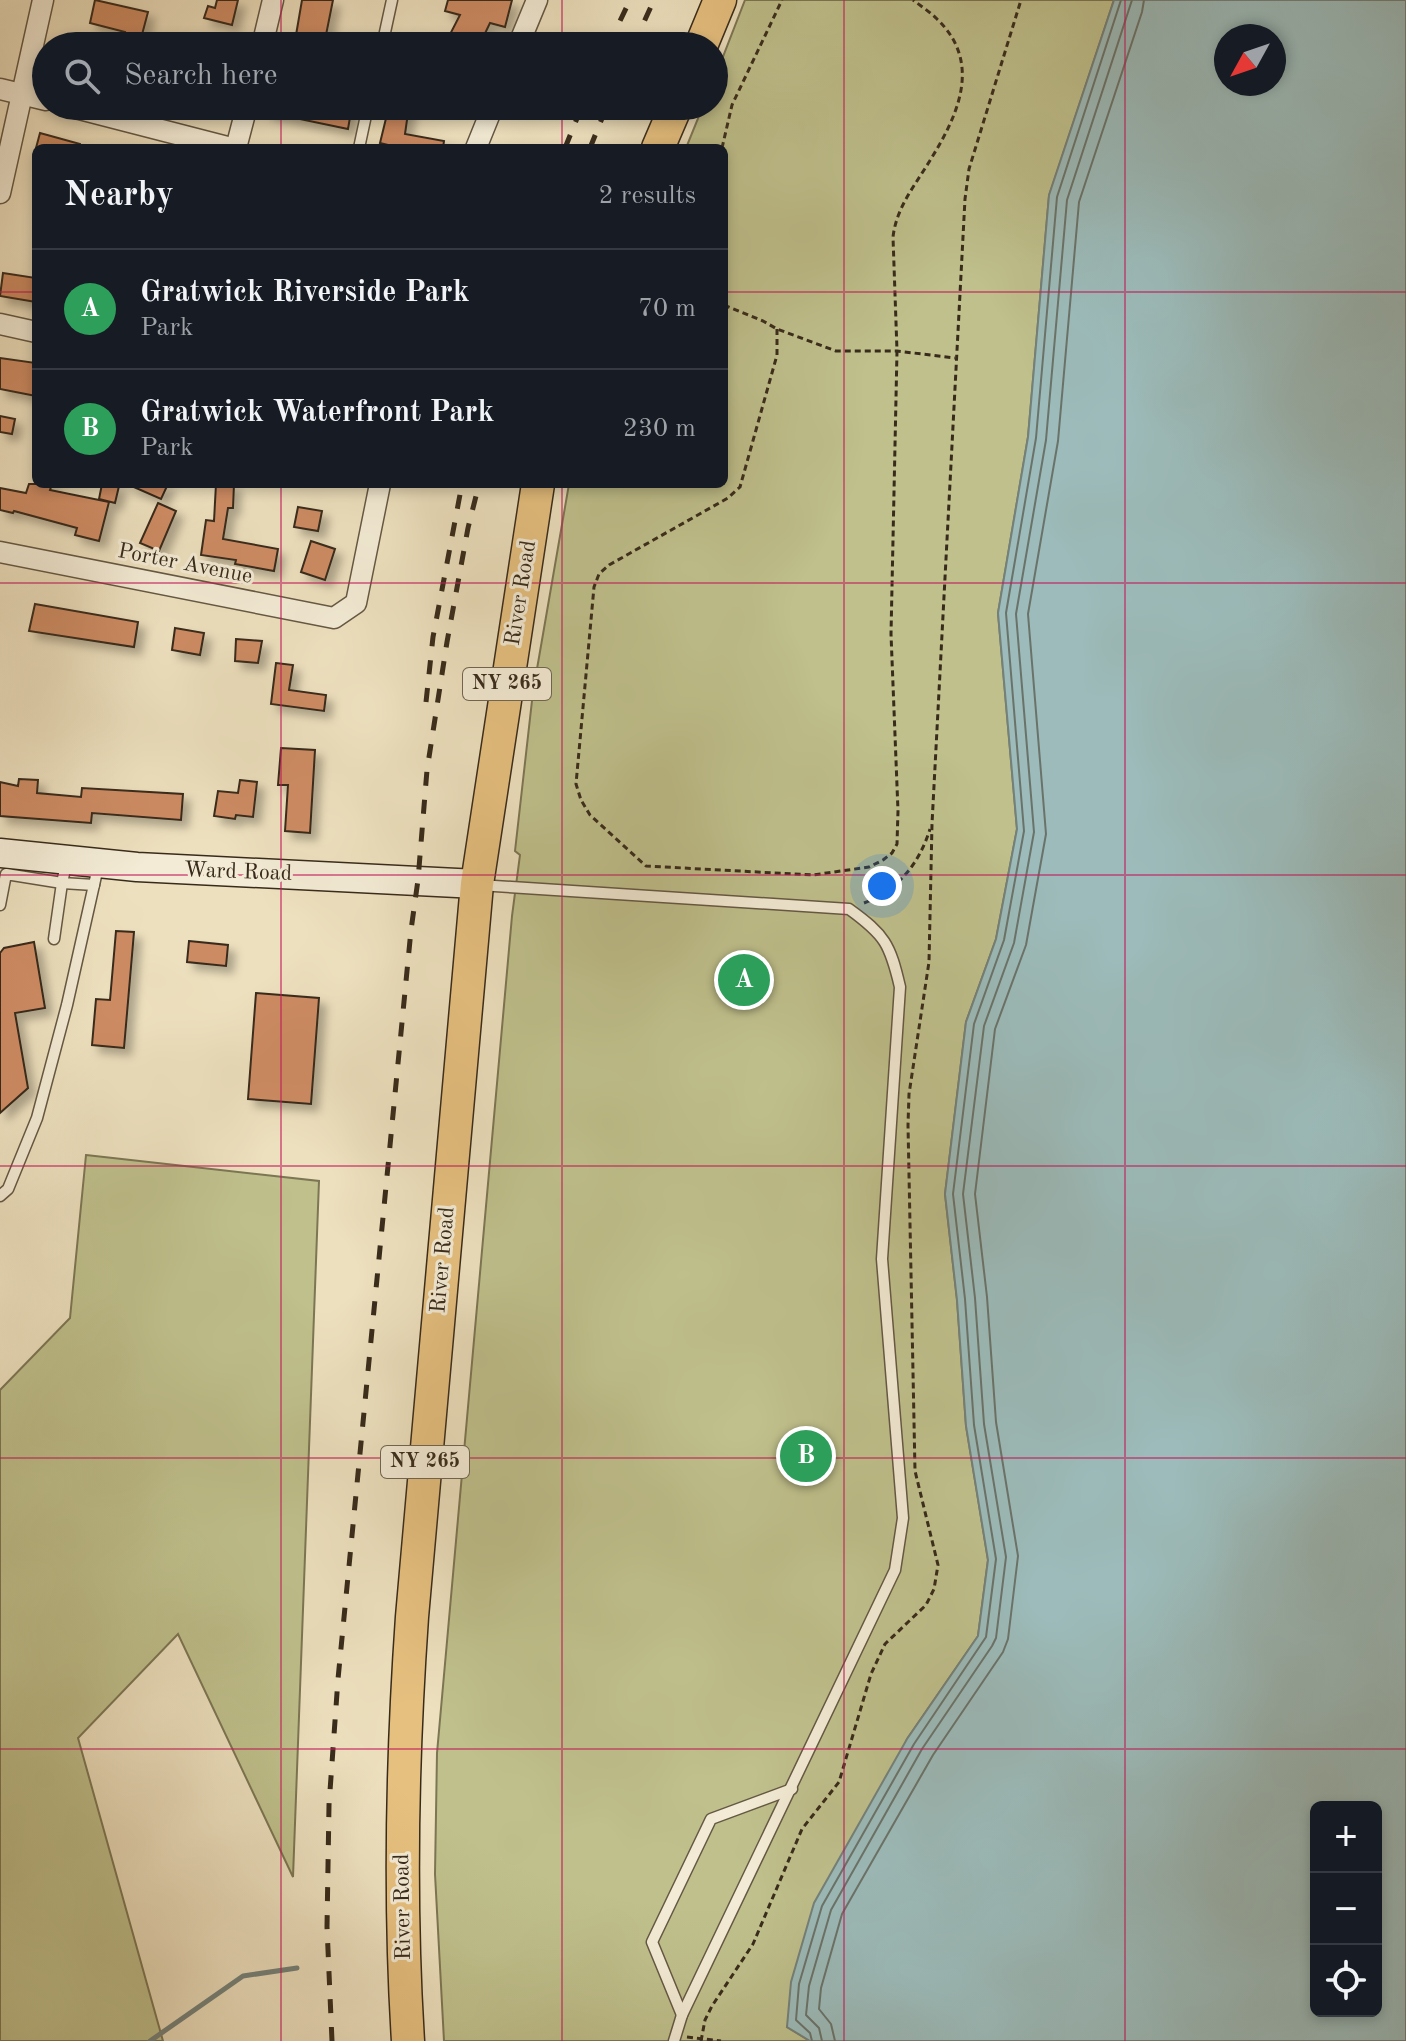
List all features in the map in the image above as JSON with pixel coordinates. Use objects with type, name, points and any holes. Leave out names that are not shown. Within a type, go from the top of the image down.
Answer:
[{"type":"main road","points":[[707,32],[720,0]]},
{"type":"main road","points":[[660,144],[670,120]]},
{"type":"main road","name":"River Road","points":[[408,2041],[400,1865],[403,1734],[477,884],[537,488]]},
{"type":"main road","name":"Ward Road","points":[[5,860],[96,874],[477,884]]},
{"type":"street","points":[[36,32],[43,0]]},
{"type":"street","points":[[265,32],[273,0]]},
{"type":"street","points":[[524,32],[537,0]]},
{"type":"street","points":[[0,193],[32,49]]},
{"type":"street","points":[[0,89],[32,96]]},
{"type":"street","points":[[123,120],[218,144]]},
{"type":"street","points":[[235,144],[243,120]]},
{"type":"street","points":[[478,144],[487,120]]},
{"type":"street","points":[[0,324],[32,331]]},
{"type":"street","name":"Porter Avenue","points":[[0,552],[334,618],[356,603],[379,488]]},
{"type":"lane","points":[[385,32],[392,0]]},
{"type":"lane","points":[[360,144],[365,120]]},
{"type":"lane","points":[[0,905],[5,860]]},
{"type":"lane","points":[[54,939],[64,871]]},
{"type":"lane","points":[[0,1196],[8,1189],[37,1118],[67,1005],[96,874]]},
{"type":"lane","points":[[477,884],[849,909],[875,928],[892,952],[900,987],[882,1259],[903,1518],[895,1570],[682,2015],[675,2039]]},
{"type":"lane","points":[[682,2015],[652,1942],[711,1819],[792,1789]]},
{"type":"path","points":[[723,144],[732,105],[782,0]]},
{"type":"path","points":[[777,329],[777,355],[740,487],[728,498],[609,565],[599,574],[594,587],[576,784],[590,815],[646,866],[813,875],[869,867],[883,860],[897,844],[891,634],[897,351],[893,237],[895,219],[938,149],[957,106],[964,77],[960,54],[951,37],[938,20],[913,0]]},
{"type":"path","points":[[728,307],[836,351],[897,351],[955,358]]},
{"type":"path","points":[[849,909],[877,898],[901,881],[924,848],[932,824]]},
{"type":"path","points":[[675,2039],[721,2041]]},
{"type":"green space","points":[[745,0],[1114,0],[1049,196],[1028,437],[998,613],[1017,829],[996,939],[966,1022],[945,1194],[966,1426],[988,1560],[978,1636],[907,1739],[787,2027],[810,2041],[444,2041],[435,1874],[437,1753],[520,855],[515,851],[533,692],[568,488],[728,488],[728,144],[688,144],[697,120],[728,120],[728,44]]},
{"type":"green space","points":[[86,1155],[319,1181],[293,1877],[178,1634],[78,1738],[163,2041],[0,2041],[0,1390],[70,1318]]},
{"type":"water","points":[[1114,0],[1406,0],[1406,2041],[810,2041],[787,2027],[791,1982],[814,1903],[907,1739],[978,1636],[988,1560],[966,1426],[945,1194],[966,1022],[996,939],[1017,829],[998,613],[1028,437],[1049,195]]},
{"type":"building","points":[[95,0],[148,12],[143,32],[125,32],[90,23]]},
{"type":"building","points":[[217,0],[238,0],[232,25],[204,18],[208,6],[215,8]]},
{"type":"building","points":[[302,0],[333,0],[327,32],[297,32]]},
{"type":"building","points":[[448,0],[512,0],[505,27],[490,23],[486,32],[451,32],[460,15],[445,11]]},
{"type":"building","points":[[305,120],[350,120],[348,129]]},
{"type":"building","points":[[386,120],[407,120],[405,134],[444,141],[444,144],[380,143]]},
{"type":"building","points":[[40,133],[80,144],[37,144]]},
{"type":"building","points":[[3,273],[32,277],[32,301],[0,296]]},
{"type":"building","points":[[0,358],[32,362],[32,395],[0,389]]},
{"type":"building","points":[[0,416],[15,419],[12,434],[0,432]]},
{"type":"building","points":[[29,484],[32,484],[32,488],[51,488],[109,502],[99,541],[75,535],[77,528],[0,510],[0,488],[26,493]]},
{"type":"building","points":[[101,488],[119,488],[115,503],[99,499]]},
{"type":"building","points":[[136,488],[166,488],[161,499]]},
{"type":"building","points":[[216,488],[234,488],[233,508],[228,508],[223,539],[278,549],[274,571],[235,564],[236,560],[201,555],[206,520],[214,521]]},
{"type":"building","points":[[158,503],[176,511],[159,551],[140,543]]},
{"type":"building","points":[[298,507],[322,511],[318,531],[294,527]]},
{"type":"building","points":[[311,541],[335,549],[325,580],[301,572]]},
{"type":"building","points":[[35,604],[138,622],[134,647],[29,631]]},
{"type":"building","points":[[175,628],[204,633],[200,655],[172,650]]},
{"type":"building","points":[[236,639],[262,641],[258,663],[235,661]]},
{"type":"building","points":[[276,663],[293,665],[289,690],[326,695],[324,711],[271,704]]},
{"type":"building","points":[[281,748],[315,750],[310,833],[285,831],[288,785],[278,785]]},
{"type":"building","points":[[19,779],[38,780],[37,793],[81,797],[82,788],[183,794],[181,820],[92,813],[91,823],[0,816],[0,782],[18,786]]},
{"type":"building","points":[[240,780],[257,782],[253,817],[236,815],[235,819],[214,816],[218,791],[238,793]]},
{"type":"building","points":[[116,931],[134,932],[124,1048],[92,1045],[96,999],[110,1000]]},
{"type":"building","points":[[189,941],[228,945],[226,966],[187,962]]},
{"type":"building","points":[[34,942],[45,1008],[15,1013],[28,1088],[0,1113],[0,953],[4,948]]},
{"type":"building","points":[[256,993],[319,998],[311,1104],[248,1099]]},
{"type":"waterway","points":[[150,2041],[243,1976],[297,1968]]},
{"type":"railway","points":[[615,32],[630,0]]},
{"type":"railway","points":[[639,32],[654,0]]},
{"type":"railway","points":[[567,144],[576,120]]},
{"type":"railway","points":[[592,144],[601,120]]},
{"type":"railway","points":[[426,702],[433,637],[461,488]]},
{"type":"railway","points":[[332,2041],[327,1927],[329,1805],[338,1679],[427,770],[447,642],[478,488]]},
{"type":"place","name":"Gratwick Riverside Park","points":[[744,980]]},
{"type":"place","name":"Gratwick Waterfront Park","points":[[806,1456]]}]
